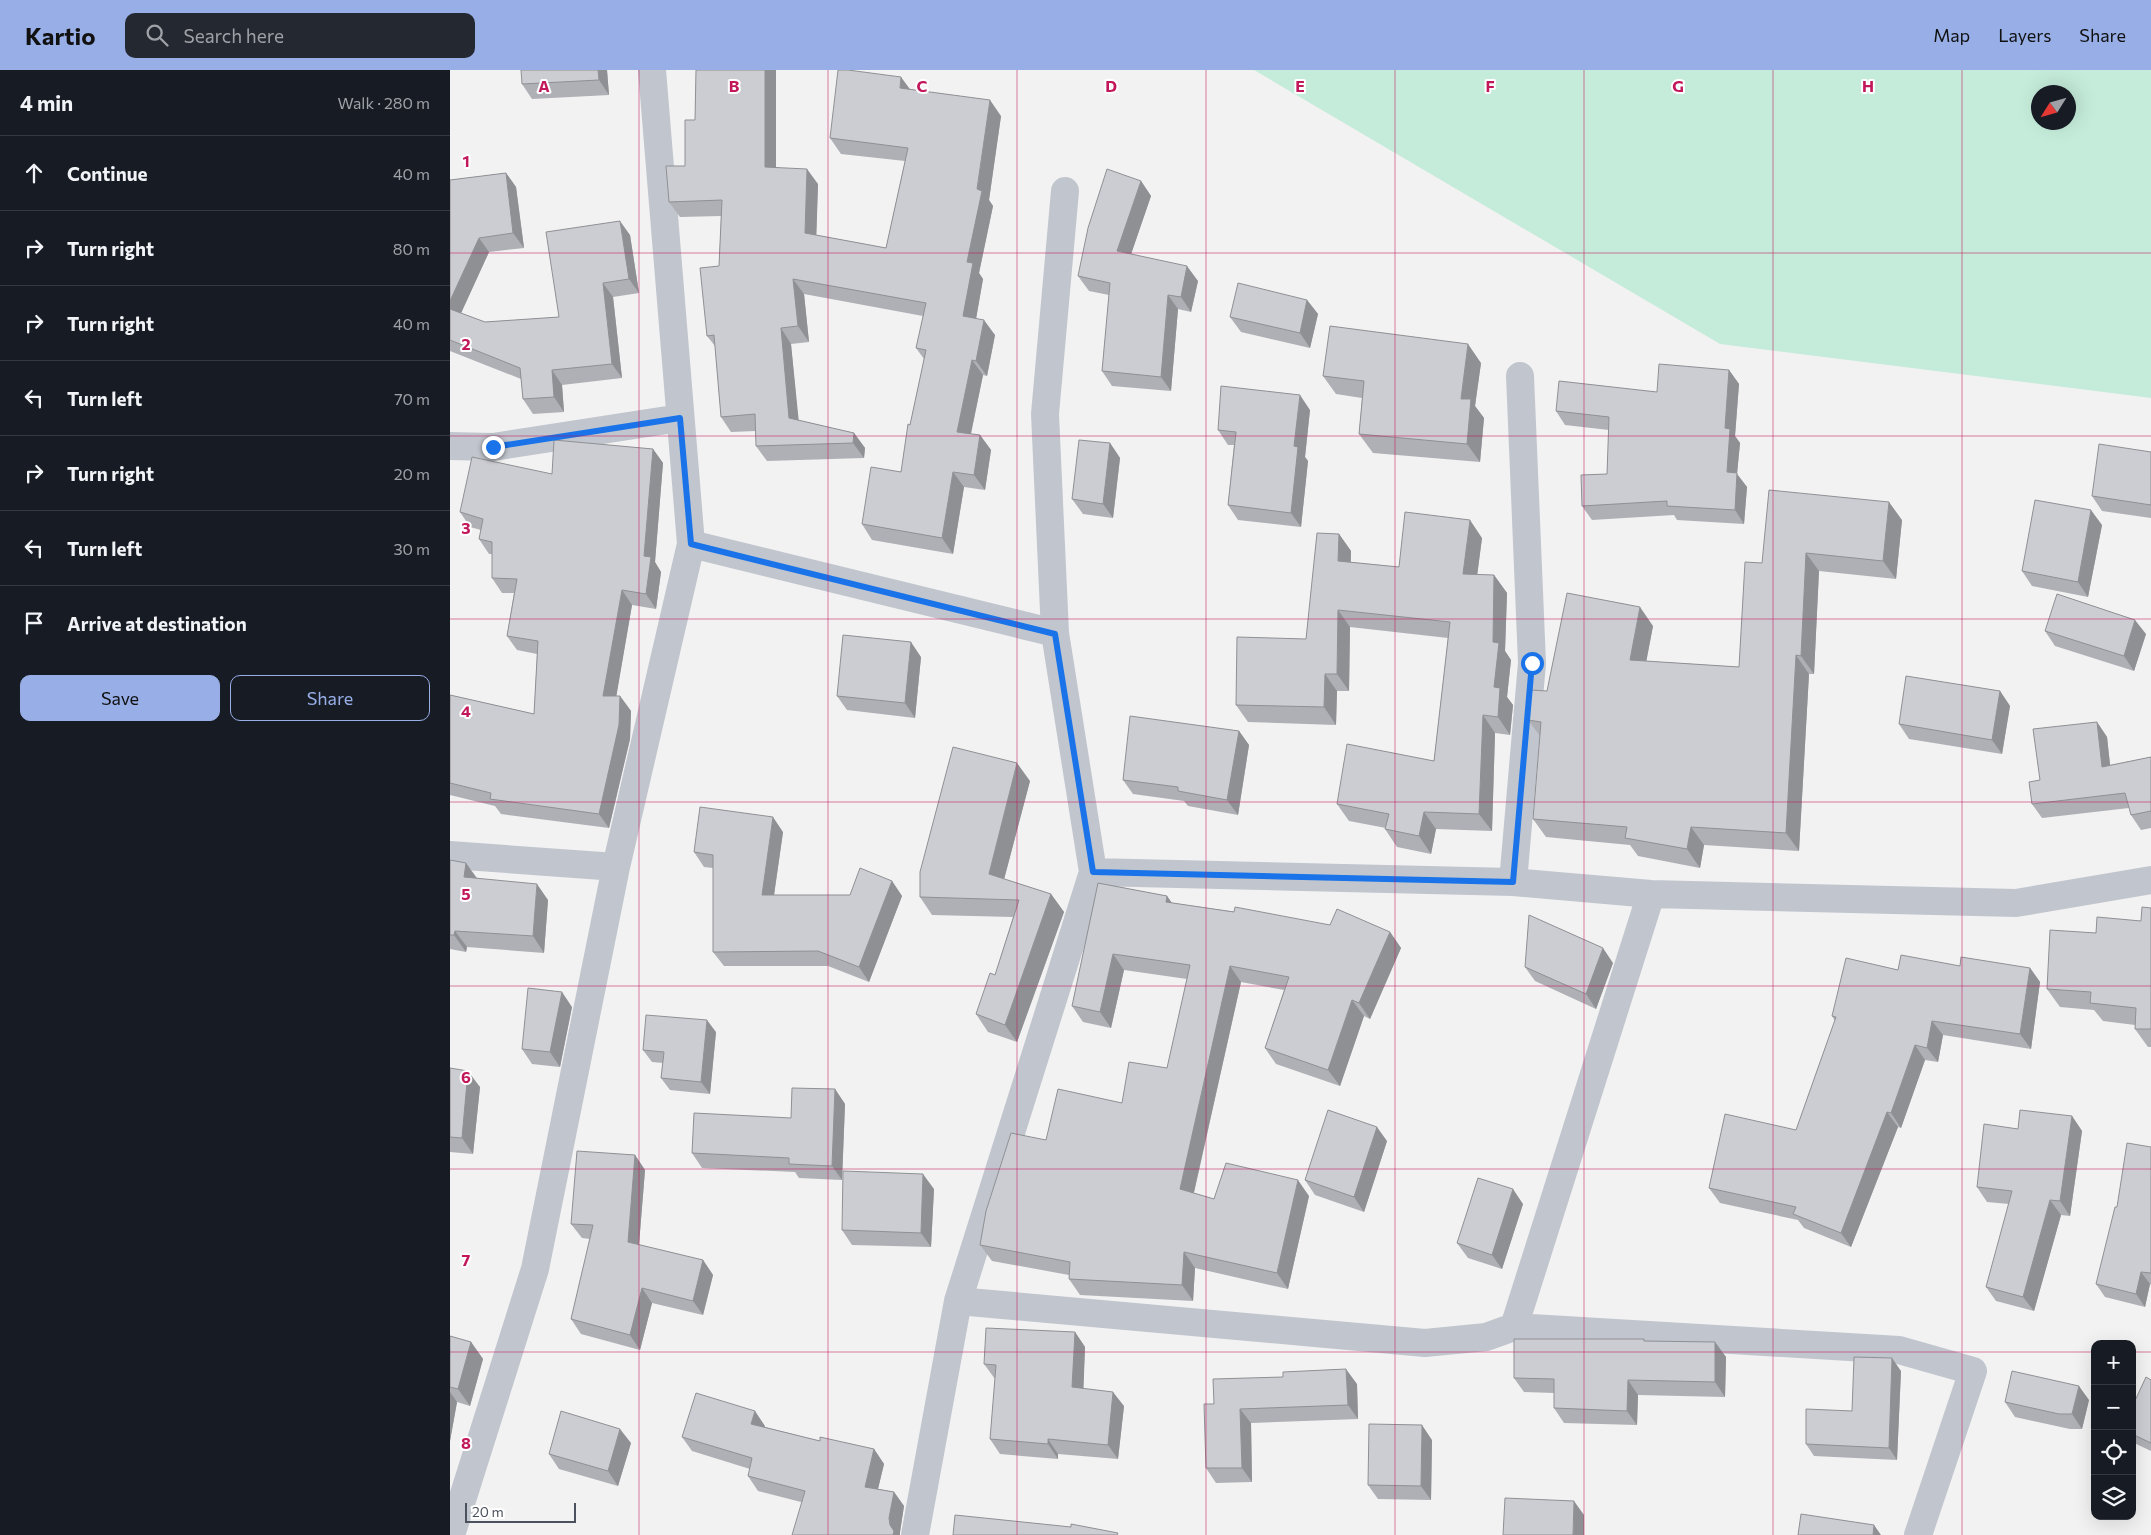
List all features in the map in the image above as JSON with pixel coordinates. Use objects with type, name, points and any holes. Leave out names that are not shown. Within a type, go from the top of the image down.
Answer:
[{"type":"street","points":[[452,1535],[536,1269],[616,867],[691,544],[652,70]]},
{"type":"street","points":[[915,1535],[958,1301],[1093,872],[1055,634],[1045,414],[1065,191]]},
{"type":"street","points":[[1513,882],[1532,663],[1520,376]]},
{"type":"street","points":[[450,446],[493,447],[680,418]]},
{"type":"street","points":[[691,544],[1055,634]]},
{"type":"street","points":[[450,855],[616,867]]},
{"type":"street","points":[[1093,872],[1513,882],[1651,894],[2016,903],[2151,880]]},
{"type":"street","points":[[1514,1327],[1651,894]]},
{"type":"street","points":[[958,1301],[1425,1343],[1486,1337],[1514,1327],[1898,1350],[1973,1371],[1918,1535]]},
{"type":"green space","points":[[1254,70],[2151,70],[2151,398],[1720,344]]},
{"type":"building","points":[[521,70],[598,70],[599,80],[522,84]]},
{"type":"building","points":[[696,70],[765,70],[765,167],[807,169],[805,233],[886,248],[908,148],[830,138],[838,70],[901,77],[900,88],[990,100],[977,189],[982,191],[967,262],[973,263],[963,316],[984,320],[976,361],[972,360],[957,432],[980,435],[974,475],[953,472],[942,538],[862,524],[871,467],[901,472],[908,424],[910,425],[926,350],[916,348],[926,303],[793,279],[798,326],[781,328],[789,418],[854,433],[853,443],[756,446],[755,414],[721,417],[714,335],[707,336],[700,268],[719,266],[722,200],[669,202],[666,166],[685,166],[685,120],[695,120]]},
{"type":"building","points":[[1107,169],[1141,181],[1117,251],[1187,266],[1181,297],[1168,295],[1161,377],[1102,371],[1110,283],[1078,276],[1088,228]]},
{"type":"building","points":[[506,173],[513,233],[479,238],[450,301],[450,180]]},
{"type":"building","points":[[620,221],[629,279],[603,283],[612,364],[552,370],[554,397],[523,399],[520,368],[450,340],[450,309],[485,322],[559,317],[546,232]]},
{"type":"building","points":[[1238,283],[1307,300],[1300,333],[1230,317]]},
{"type":"building","points":[[1330,326],[1468,344],[1461,399],[1471,399],[1467,444],[1359,434],[1364,381],[1323,376]]},
{"type":"building","points":[[1659,364],[1729,370],[1725,428],[1730,429],[1727,472],[1737,473],[1735,510],[1667,506],[1667,501],[1582,506],[1581,475],[1607,474],[1609,417],[1556,411],[1559,381],[1657,392]]},
{"type":"building","points":[[1221,386],[1300,395],[1294,446],[1298,447],[1291,513],[1228,505],[1236,432],[1218,430]]},
{"type":"building","points":[[554,440],[653,449],[644,556],[651,557],[646,594],[622,590],[603,696],[620,696],[619,725],[599,814],[490,799],[491,793],[450,783],[450,695],[534,714],[538,641],[507,636],[517,579],[492,578],[492,542],[479,539],[483,519],[460,512],[472,457],[552,474]]},
{"type":"building","points":[[1079,440],[1110,443],[1103,504],[1072,499]]},
{"type":"building","points":[[2099,444],[2151,452],[2151,505],[2092,496]]},
{"type":"building","points":[[1769,490],[1889,502],[1883,561],[1806,553],[1801,656],[1796,655],[1786,833],[1691,827],[1687,849],[1625,838],[1627,827],[1533,819],[1541,722],[1528,720],[1531,690],[1547,691],[1567,593],[1640,607],[1630,660],[1739,667],[1745,562],[1762,563]]},
{"type":"building","points":[[2035,500],[2091,510],[2078,582],[2022,571]]},
{"type":"building","points":[[1405,512],[1470,520],[1463,574],[1494,575],[1493,642],[1499,643],[1494,687],[1500,688],[1498,717],[1483,715],[1479,814],[1424,812],[1419,836],[1385,829],[1389,814],[1337,804],[1347,744],[1434,761],[1450,622],[1338,610],[1337,674],[1325,674],[1324,707],[1236,705],[1237,637],[1306,639],[1317,533],[1339,534],[1338,561],[1399,567]]},
{"type":"building","points":[[2057,594],[2135,620],[2124,656],[2045,631]]},
{"type":"building","points":[[843,635],[911,642],[905,703],[837,696]]},
{"type":"building","points":[[1906,676],[2000,691],[1992,740],[1899,724]]},
{"type":"building","points":[[1130,716],[1239,731],[1227,800],[1178,791],[1178,787],[1123,780]]},
{"type":"building","points":[[2097,722],[2102,767],[2151,757],[2151,811],[2131,815],[2125,793],[2032,804],[2029,782],[2040,780],[2033,729]]},
{"type":"building","points":[[953,747],[1017,763],[989,874],[1051,894],[1005,1025],[976,1014],[990,973],[995,975],[1019,900],[920,897],[920,872]]},
{"type":"building","points":[[700,807],[773,817],[762,895],[850,895],[860,868],[892,881],[859,967],[818,951],[713,952],[713,855],[694,852]]},
{"type":"building","points":[[450,860],[466,863],[464,877],[537,884],[533,936],[455,931],[454,935],[450,935]]},
{"type":"building","points":[[1098,883],[1167,896],[1166,902],[1234,912],[1235,907],[1330,925],[1337,909],[1390,932],[1359,1003],[1352,1000],[1328,1070],[1265,1048],[1289,977],[1230,966],[1180,1189],[1214,1199],[1226,1163],[1298,1180],[1277,1273],[1184,1252],[1182,1285],[1069,1279],[1070,1262],[980,1245],[986,1211],[1011,1133],[1046,1140],[1058,1089],[1122,1103],[1129,1062],[1167,1068],[1190,965],[1113,954],[1100,1012],[1072,1006]]},
{"type":"building","points":[[2142,907],[2151,908],[2151,1029],[2135,1029],[2136,1008],[2090,1003],[2091,992],[2047,989],[2050,930],[2096,933],[2097,917],[2141,921]]},
{"type":"building","points":[[1529,915],[1603,948],[1586,994],[1525,967]]},
{"type":"building","points":[[1901,955],[1960,966],[1961,957],[2030,968],[2020,1034],[1932,1021],[1927,1048],[1915,1045],[1891,1113],[1887,1112],[1841,1233],[1793,1214],[1796,1207],[1709,1188],[1725,1114],[1796,1130],[1836,1017],[1832,1016],[1846,958],[1898,970]]},
{"type":"building","points":[[528,988],[562,992],[550,1052],[522,1049]]},
{"type":"building","points":[[646,1015],[707,1020],[701,1082],[661,1078],[664,1052],[643,1050]]},
{"type":"building","points":[[450,1068],[468,1071],[462,1138],[450,1137]]},
{"type":"building","points":[[792,1088],[835,1089],[832,1166],[789,1164],[789,1158],[692,1153],[694,1113],[791,1118]]},
{"type":"building","points":[[1328,1110],[1377,1127],[1354,1197],[1305,1180]]},
{"type":"building","points":[[2020,1110],[2072,1116],[2060,1201],[2050,1200],[2023,1297],[1986,1287],[2012,1191],[1977,1187],[1984,1124],[2018,1129]]},
{"type":"building","points":[[2127,1143],[2151,1147],[2151,1273],[2141,1272],[2136,1294],[2096,1284],[2115,1207],[2117,1207]]},
{"type":"building","points":[[577,1151],[635,1155],[628,1242],[703,1260],[693,1301],[642,1288],[630,1335],[571,1319],[593,1225],[571,1224]]},
{"type":"building","points":[[843,1171],[923,1174],[921,1233],[842,1230]]},
{"type":"building","points":[[1478,1178],[1513,1189],[1492,1255],[1457,1243]]},
{"type":"building","points":[[986,1328],[1075,1332],[1072,1387],[1113,1392],[1108,1445],[1048,1439],[1048,1444],[990,1439],[996,1365],[984,1364]]},
{"type":"building","points":[[450,1336],[471,1342],[458,1389],[450,1387]]},
{"type":"building","points":[[1514,1339],[1644,1339],[1644,1341],[1715,1342],[1715,1382],[1628,1380],[1627,1411],[1554,1408],[1554,1379],[1514,1378]]},
{"type":"building","points":[[1854,1357],[1892,1358],[1889,1448],[1806,1444],[1806,1409],[1852,1411]]},
{"type":"building","points":[[1346,1369],[1348,1405],[1240,1409],[1242,1468],[1206,1468],[1204,1404],[1214,1404],[1213,1379],[1283,1377],[1283,1372]]},
{"type":"building","points":[[2012,1371],[2079,1386],[2072,1414],[2059,1414],[2005,1402]]},
{"type":"building","points":[[2146,1377],[2151,1380],[2151,1443],[2136,1436],[2136,1398]]},
{"type":"building","points":[[696,1393],[755,1411],[751,1424],[820,1441],[820,1437],[874,1449],[865,1487],[894,1492],[889,1518],[890,1525],[894,1531],[893,1535],[792,1535],[805,1491],[748,1476],[752,1458],[682,1437]]},
{"type":"building","points":[[561,1411],[620,1429],[608,1471],[549,1454]]},
{"type":"building","points":[[1369,1424],[1422,1425],[1421,1486],[1368,1485]]},
{"type":"building","points":[[1505,1498],[1574,1501],[1573,1535],[1503,1535]]},
{"type":"building","points":[[1801,1514],[1874,1525],[1873,1535],[1798,1535]]},
{"type":"building","points":[[955,1515],[1071,1527],[1071,1524],[1118,1533],[1117,1535],[953,1535]]},
{"type":"route","points":[[493,447],[680,418],[691,544],[1055,634],[1093,872],[1513,882],[1532,663]]}]
